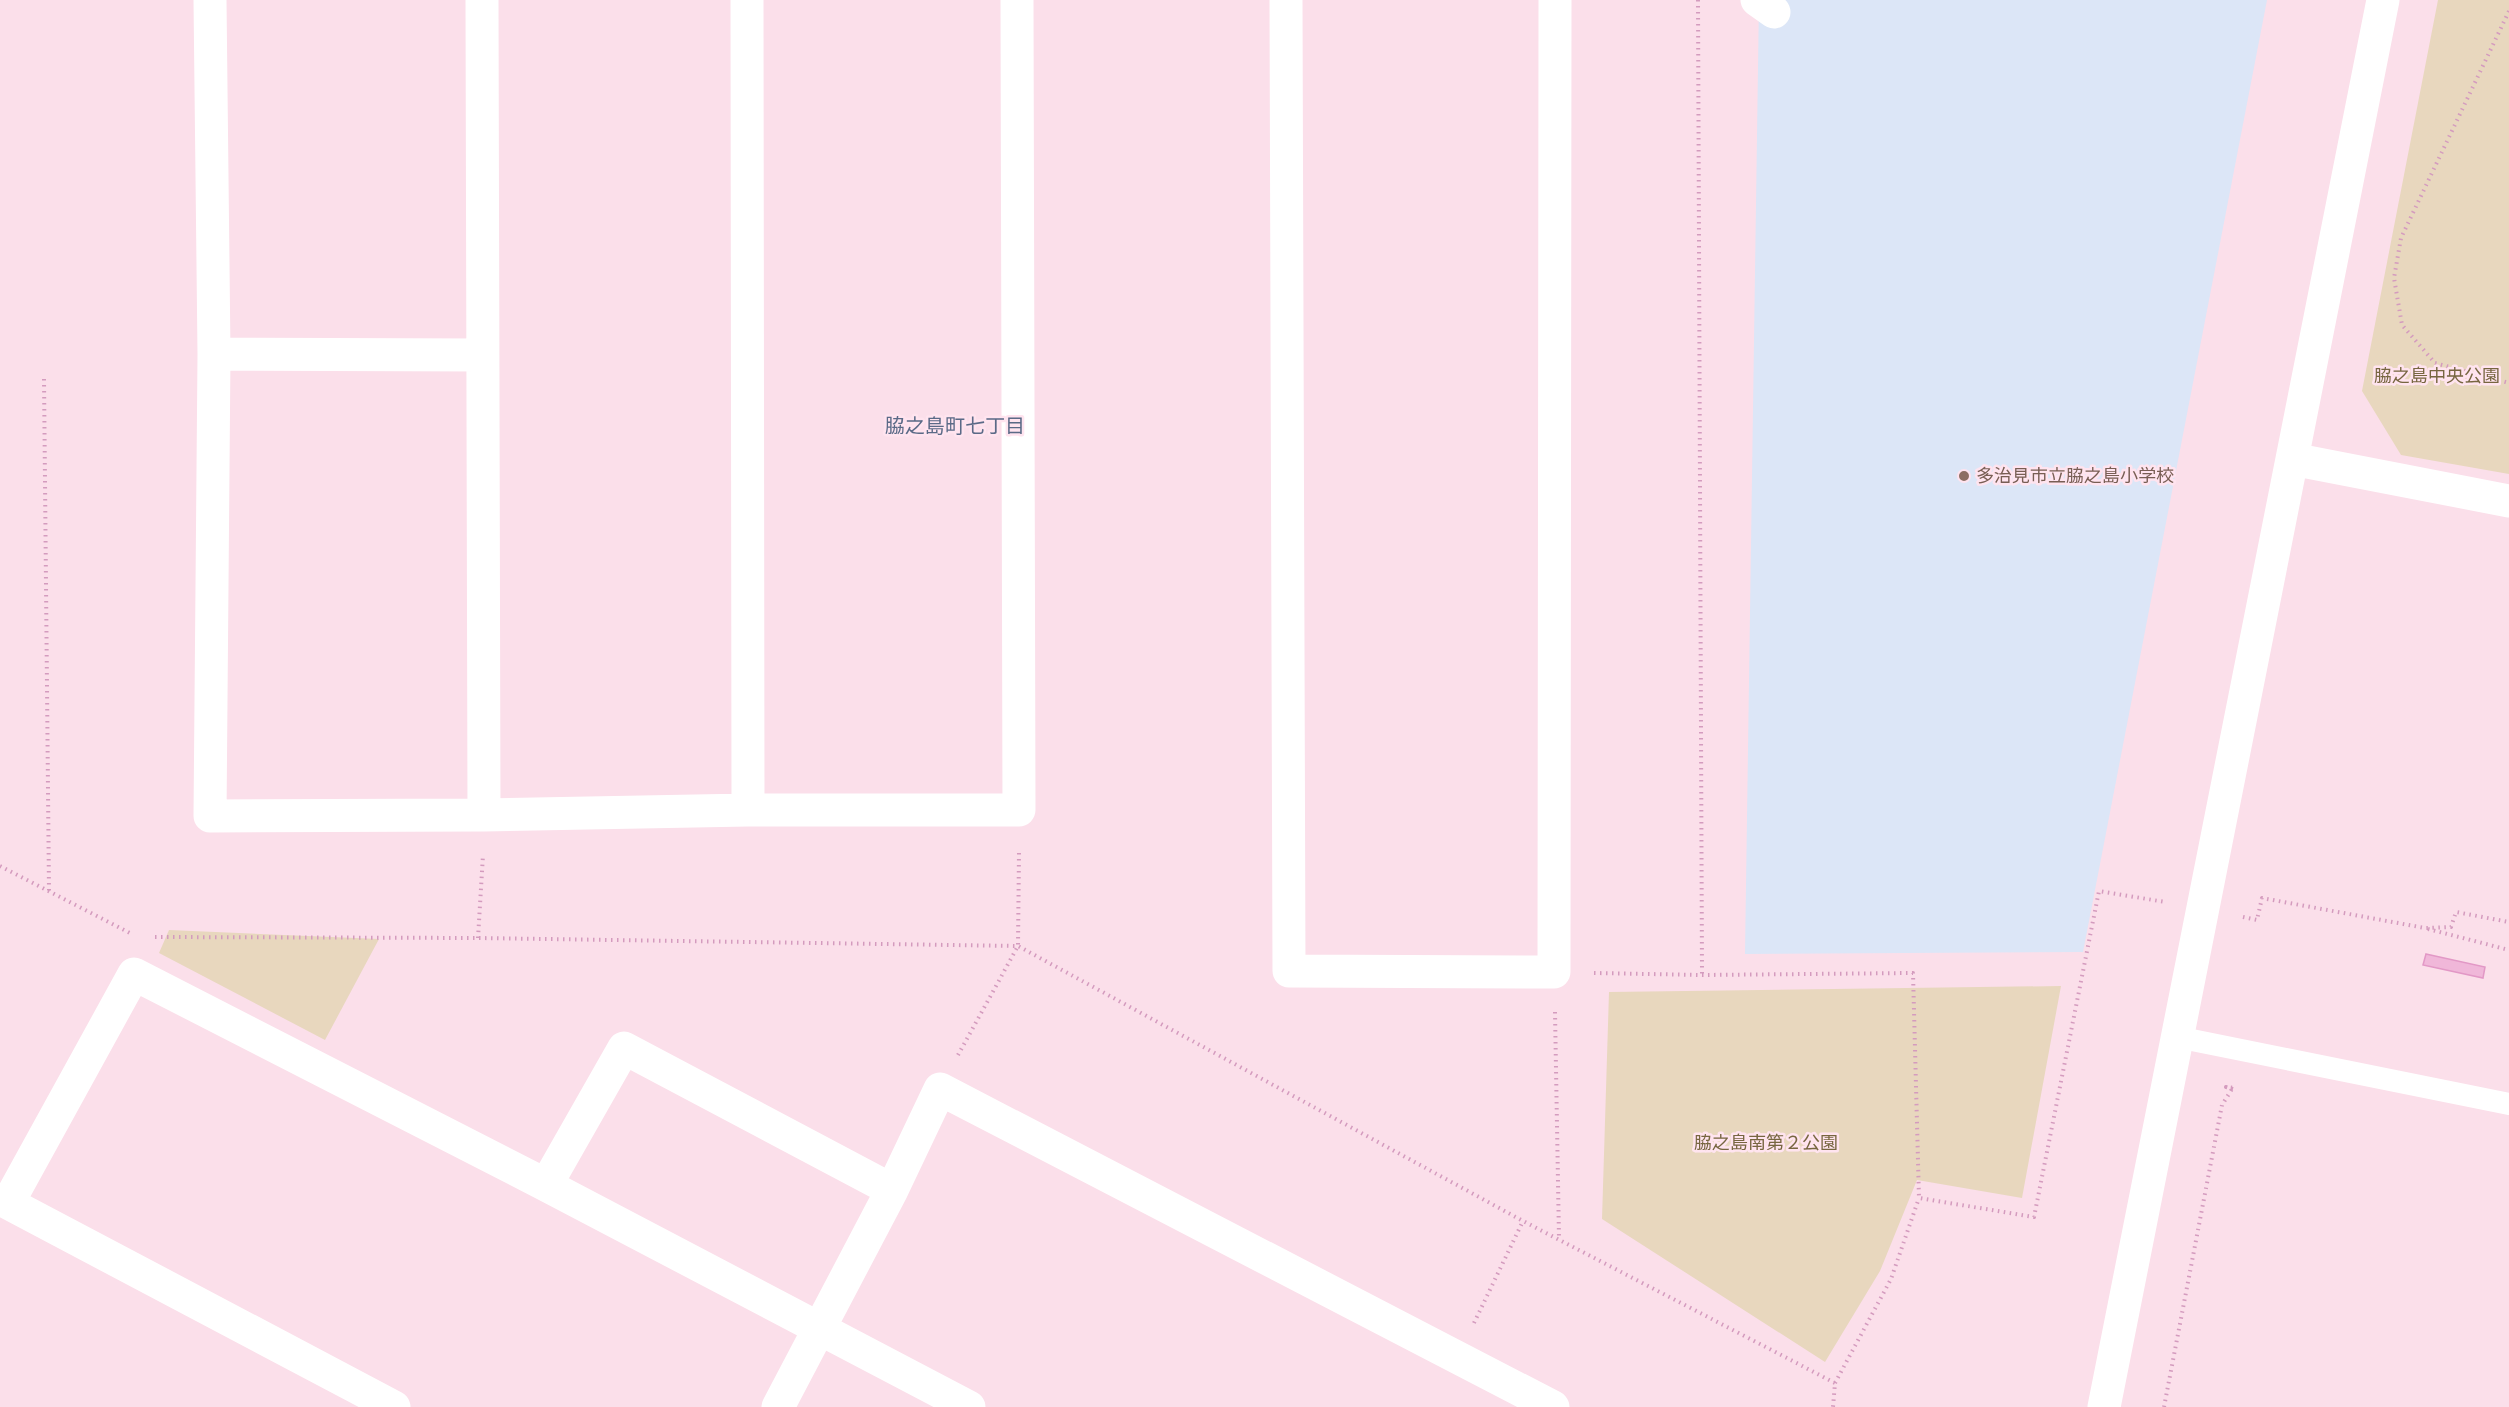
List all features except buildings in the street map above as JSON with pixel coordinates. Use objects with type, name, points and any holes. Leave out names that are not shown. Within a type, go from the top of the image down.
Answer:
[{"type":"street","points":[[210,0],[214,354],[210,816],[484,815],[748,810],[1019,810],[1017,0]]},
{"type":"street","points":[[482,0],[484,815]]},
{"type":"street","points":[[747,0],[748,810]]},
{"type":"street","points":[[1286,0],[1289,971],[1554,972],[1555,0]]},
{"type":"street","points":[[2104,1407],[2383,0]]},
{"type":"street","points":[[214,354],[482,355]]},
{"type":"street","points":[[2292,459],[2509,501]]},
{"type":"street","points":[[394,1407],[9,1203],[134,974],[546,1185],[969,1407]]},
{"type":"street","points":[[546,1185],[624,1048],[892,1190]]},
{"type":"street","points":[[778,1407],[892,1190],[940,1089],[1553,1407]]},
{"type":"lane","points":[[2178,1037],[2509,1104]]},
{"type":"path","points":[[1698,0],[1702,975]]},
{"type":"path","points":[[2509,11],[2401,238],[2394,278],[2402,325],[2435,363],[2509,383]]},
{"type":"path","points":[[44,379],[50,891]]},
{"type":"path","points":[[940,1089],[1018,946],[1019,810]]},
{"type":"path","points":[[478,938],[484,815]]},
{"type":"path","points":[[0,866],[138,937]]},
{"type":"path","points":[[1919,1198],[2034,1217],[2099,891],[2170,903]]},
{"type":"path","points":[[2235,915],[2257,920],[2262,898],[2425,928],[2509,950]]},
{"type":"path","points":[[2425,928],[2451,927],[2456,912],[2509,922]]},
{"type":"path","points":[[150,937],[478,938],[1018,946],[1523,1221],[1835,1383]]},
{"type":"path","points":[[1559,1239],[1554,972],[1702,975],[1913,973],[1919,1198],[1891,1279],[1835,1383],[1833,1407]]},
{"type":"path","points":[[2164,1407],[2222,1105],[2232,1089]]},
{"type":"path","points":[[1458,1357],[1523,1221]]},
{"type":"shaded area","name":"多治見市立脇之島小学校","points":[[1759,0],[2267,0],[2083,952],[1745,954]]},
{"type":"green space","name":"脇之島中央公園","points":[[2438,0],[2509,0],[2509,474],[2401,455],[2362,391]]},
{"type":"green space","points":[[169,930],[379,939],[325,1040],[159,953]]},
{"type":"green space","name":"脇之島南第２公園","points":[[2061,986],[2022,1198],[1917,1180],[1880,1271],[1825,1362],[1602,1219],[1609,992]]},
{"type":"place","name":"多治見市立脇之島小学校","points":[[1964,476]]},
{"type":"district","name":"脇之島町七丁目","points":[[955,426]]}]
